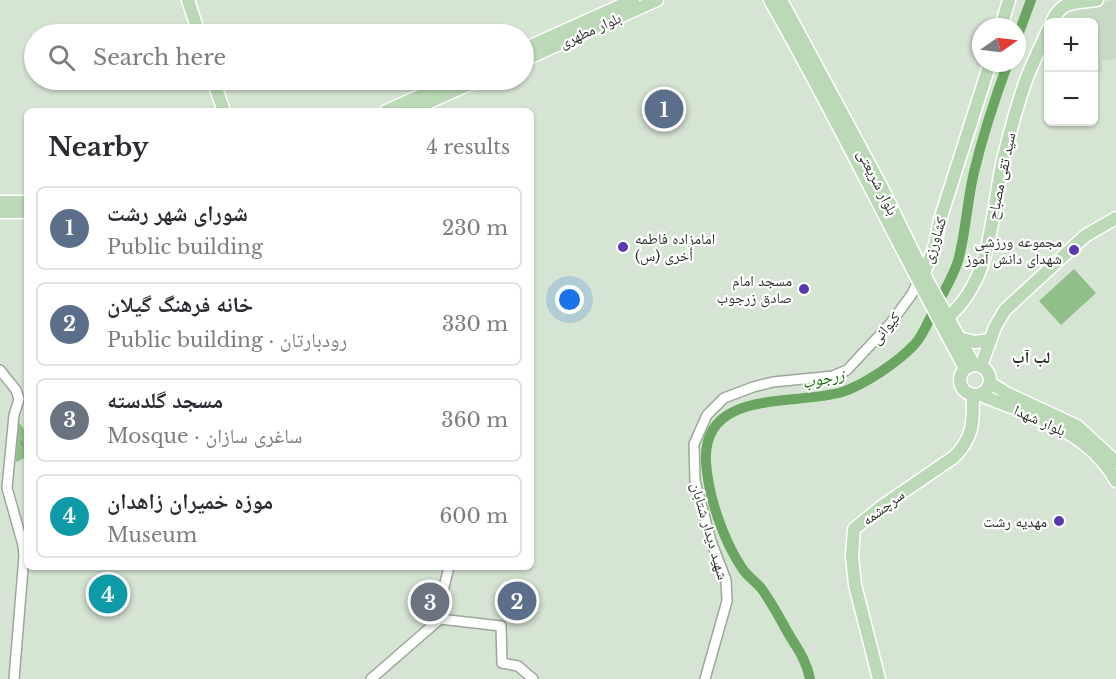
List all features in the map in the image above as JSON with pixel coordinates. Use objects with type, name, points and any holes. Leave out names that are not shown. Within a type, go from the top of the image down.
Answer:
[{"type":"main road","points":[[188,0],[196,24]]},
{"type":"main road","name":"بلوار مطهری","points":[[534,45],[633,0]]},
{"type":"main road","name":"بلوار مطهری","points":[[534,55],[657,0]]},
{"type":"main road","name":"بلوار شریعتی","points":[[770,0],[945,318],[974,366]]},
{"type":"main road","name":"بلوار شریعتی","points":[[781,0],[880,184],[923,278],[926,295],[959,338],[974,366]]},
{"type":"main road","points":[[1004,18],[1010,0]]},
{"type":"main road","points":[[1054,18],[1064,5],[1097,0]]},
{"type":"main road","name":"سید تقی مصباح","points":[[945,318],[964,301],[977,281],[985,253],[1003,160],[1023,88],[1044,39]]},
{"type":"main road","name":"کشاورزی","points":[[923,278],[987,72]]},
{"type":"main road","points":[[216,90],[222,108]]},
{"type":"main road","points":[[393,108],[433,90]]},
{"type":"main road","points":[[416,108],[456,90]]},
{"type":"main road","points":[[0,202],[24,202]]},
{"type":"main road","points":[[0,212],[24,212]]},
{"type":"main road","points":[[974,366],[989,374],[990,383],[985,392],[977,395],[967,393],[961,386],[960,376],[974,366],[1005,310],[1085,236],[1116,218]]},
{"type":"main road","points":[[959,338],[975,342],[990,340]]},
{"type":"main road","name":"بلوار شهدا","points":[[990,383],[1008,394],[1077,426],[1116,462]]},
{"type":"main road","name":"بلوار شهدا","points":[[977,395],[1066,430],[1092,450],[1109,468],[1116,480]]},
{"type":"main road","name":"سرچشمه","points":[[879,679],[855,585],[852,563],[854,530],[880,507],[962,450],[971,434],[977,395]]},
{"type":"street","name":"کیوانی","points":[[863,353],[891,324],[923,278]]},
{"type":"street","points":[[906,302],[926,295]]},
{"type":"street","name":"شهید دیدار شتابان","points":[[705,679],[725,608],[727,591],[726,580],[711,540],[695,481],[694,444],[700,428],[707,415],[724,398],[773,382],[833,376],[847,370],[863,353]]},
{"type":"street","points":[[0,370],[16,390],[19,399],[14,415],[7,488],[24,556],[14,679]]},
{"type":"street","points":[[371,679],[440,619],[442,595],[448,570]]},
{"type":"street","points":[[440,619],[501,626],[502,663],[518,666],[532,679]]},
{"type":"shaded area","points":[[1116,0],[1116,59],[1102,61],[1103,73],[1098,72],[1098,18],[1063,18],[1068,7]]},
{"type":"green space","points":[[1074,269],[1096,293],[1061,325],[1039,301]]},
{"type":"green space","points":[[17,421],[24,431],[24,458],[16,462]]},
{"type":"waterway","name":"زرجوب","points":[[1024,18],[1031,0]]},
{"type":"waterway","name":"زرجوب","points":[[810,679],[803,658],[773,606],[761,588],[746,574],[723,531],[713,503],[707,475],[709,438],[719,422],[735,411],[755,404],[822,396],[851,389],[890,365],[917,342],[958,261],[974,172],[1005,72]]},
{"type":"place","name":"شورای شهر رشت","points":[[664,109]]},
{"type":"place","name":"امامزاده فاطمه اُخری (س)","points":[[623,247]]},
{"type":"place","name":"مجموعه ورزشی شهدای دانش آموز","points":[[1074,250]]},
{"type":"place","name":"مسجد امام صادق زرجوب","points":[[804,289]]},
{"type":"place","name":"مهدیه رشت","points":[[1059,521]]},
{"type":"place","name":"موزه خمیران زاهدان","points":[[108,594]]},
{"type":"place","name":"خانه فرهنگ گیلان","points":[[517,601]]},
{"type":"place","name":"مسجد گلدسته","points":[[430,602]]},
{"type":"district","name":"لب آب","points":[[1031,357]]}]
